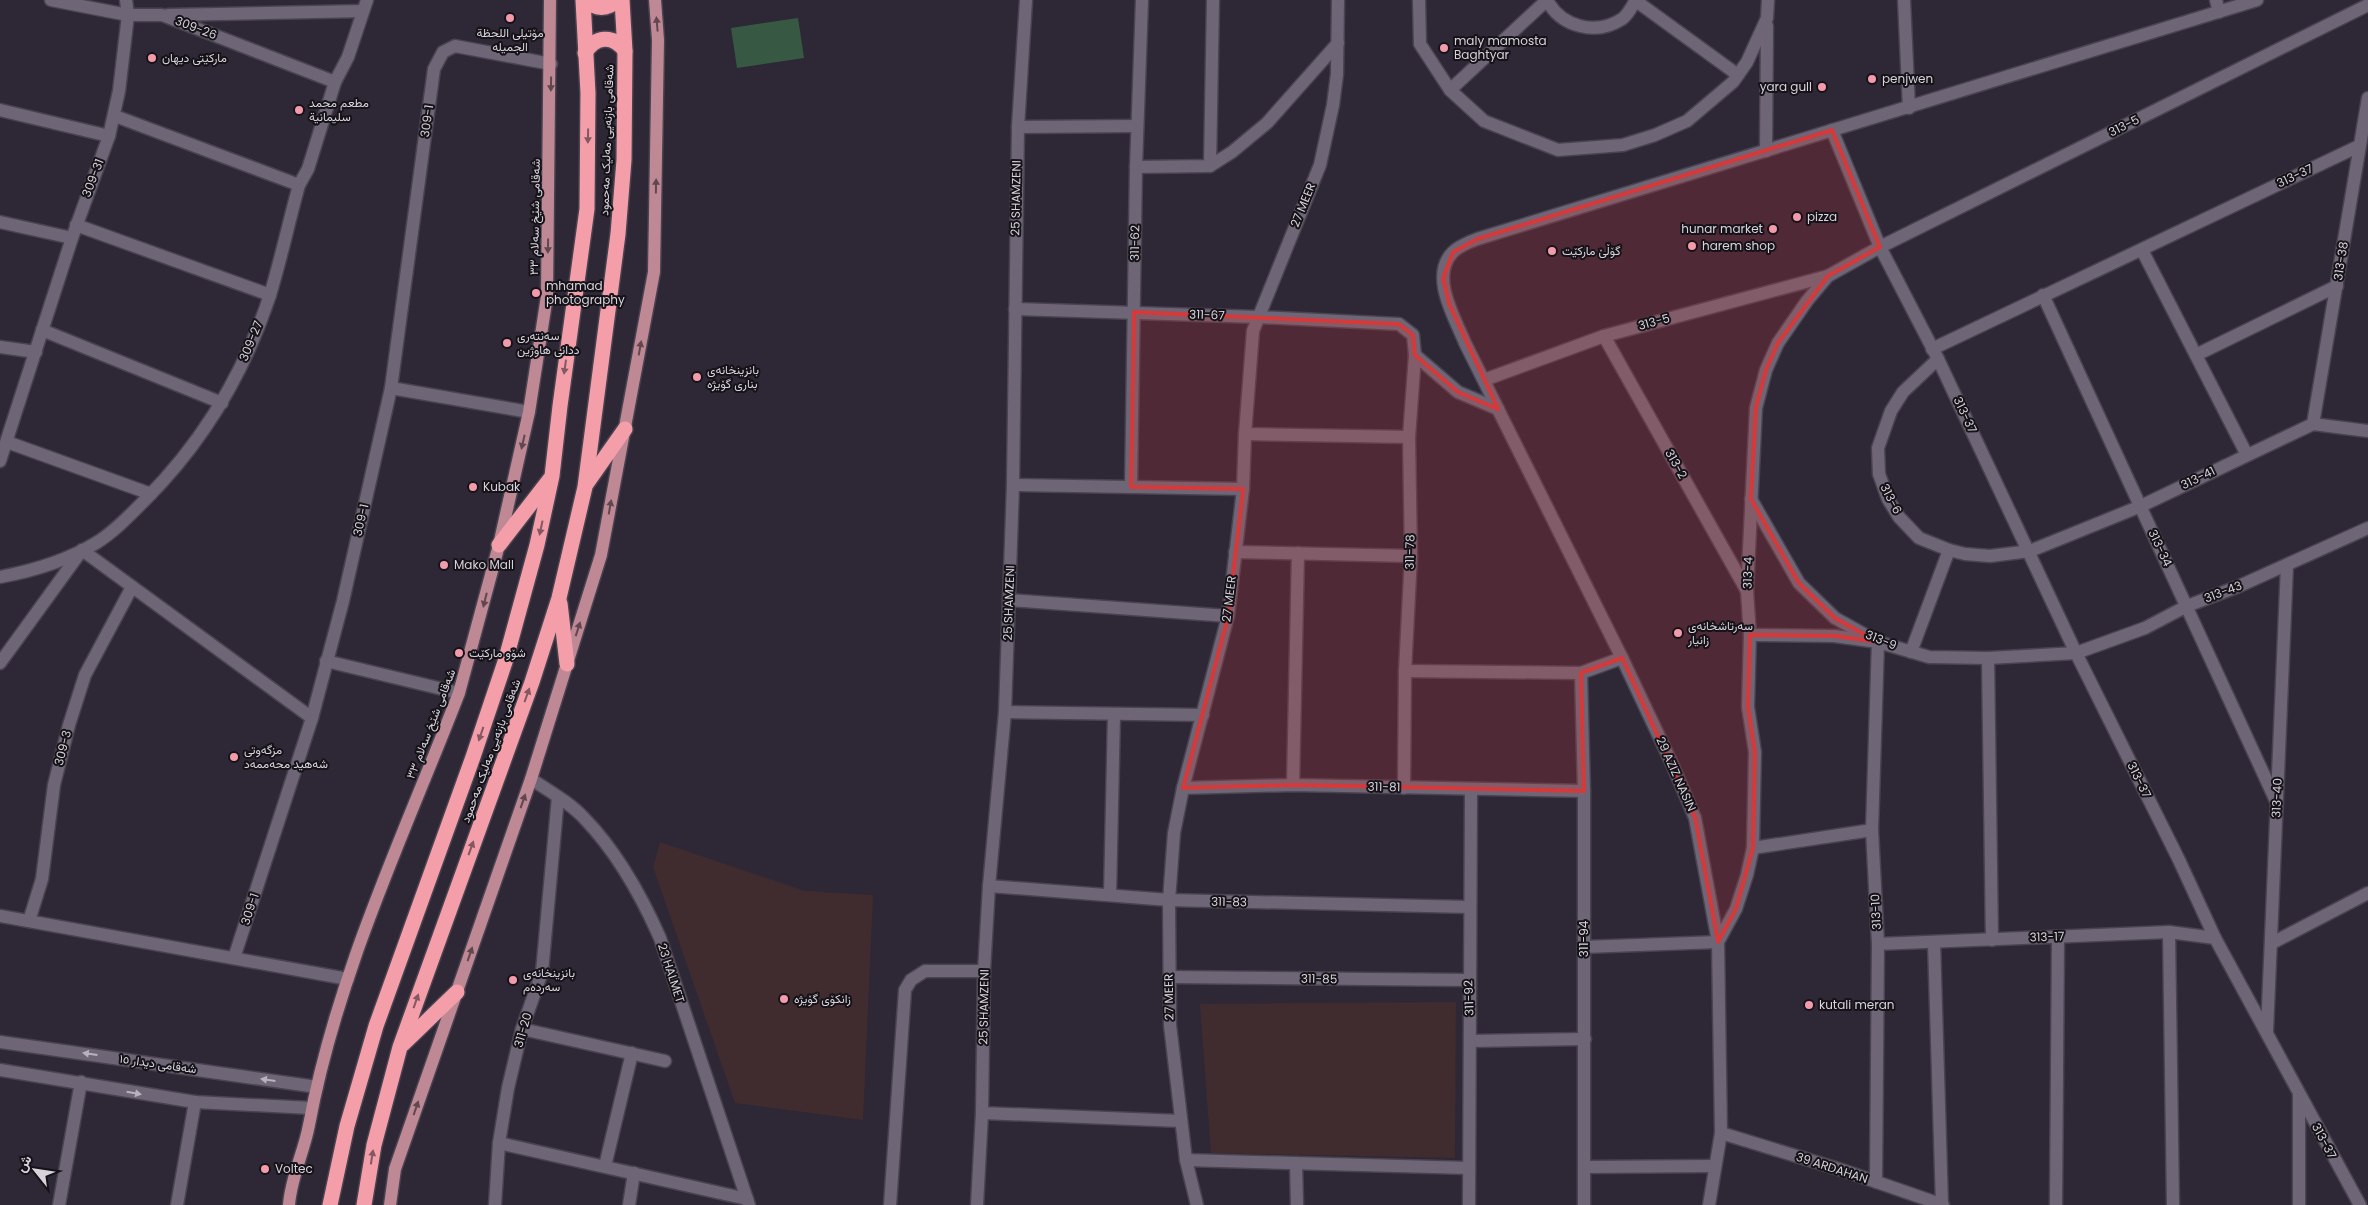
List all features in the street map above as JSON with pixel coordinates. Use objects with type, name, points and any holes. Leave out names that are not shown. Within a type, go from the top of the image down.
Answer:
[{"type":"highway","points":[[584,0],[600,8],[607,7],[617,0]]},
{"type":"highway","name":"شەقامی بازنەیی مەلیک مەحمود","points":[[330,1205],[347,1126],[376,1026],[473,757],[505,662],[537,546],[552,476],[586,209],[588,93],[584,0]]},
{"type":"highway","name":"شەقامی بازنەیی مەلیک مەحمود","points":[[364,1205],[374,1145],[400,1047],[532,682],[559,598],[584,486],[618,234],[624,160],[622,0]]},
{"type":"highway","points":[[585,53],[596,40],[604,38],[620,44],[624,51]]},
{"type":"highway","points":[[584,486],[625,429]]},
{"type":"highway","points":[[499,545],[552,476]]},
{"type":"highway","points":[[559,598],[567,664]]},
{"type":"highway","points":[[400,1047],[456,992]]},
{"type":"main road","name":"شەقامی شێخ سەلام ٣٣","points":[[289,1205],[290,1191],[309,1126],[311,1108],[325,1050],[348,979],[390,866],[459,694],[499,545],[529,412],[547,296],[551,64],[550,0]]},
{"type":"main road","points":[[390,1205],[395,1169],[531,779],[601,555],[654,272],[658,40],[655,0]]},
{"type":"street","name":"309-26","points":[[51,0],[128,14],[162,15],[335,82]]},
{"type":"street","name":"309-31","points":[[0,460],[8,442],[76,225],[115,116],[128,14],[126,0]]},
{"type":"street","name":"25 SHAMZENI","points":[[977,1205],[982,1113],[984,971],[1005,712],[1013,485],[1018,127],[1026,0]]},
{"type":"street","name":"311-62","points":[[1131,487],[1136,168],[1142,0]]},
{"type":"street","points":[[1210,166],[1213,0]]},
{"type":"street","name":"27 MEER","points":[[1197,1205],[1186,1160],[1170,1025],[1169,900],[1174,833],[1183,788],[1228,616],[1243,489],[1253,331],[1320,165],[1334,105],[1338,43],[1338,0]]},
{"type":"street","points":[[1419,0],[1420,44],[1450,90],[1484,121],[1558,150],[1623,145],[1655,135],[1687,121],[1738,75],[1758,42],[1767,18]]},
{"type":"street","points":[[1450,90],[1547,0],[1552,10],[1564,19],[1577,26],[1590,28],[1614,23],[1624,18],[1636,0],[1738,75]]},
{"type":"street","points":[[1766,151],[1768,0]]},
{"type":"street","points":[[1904,0],[1909,108]]},
{"type":"street","name":"29 AZIZ NASIN","points":[[1708,1205],[1721,1133],[1718,942],[1695,818],[1622,658],[1498,409],[1449,304],[1443,278],[1446,263],[1453,252],[1477,239],[1909,108],[2218,6],[2257,0]]},
{"type":"street","points":[[162,15],[365,5]]},
{"type":"street","name":"309-27","points":[[0,577],[70,556],[97,543],[151,494],[195,444],[222,403],[238,374],[270,295],[299,185],[308,169],[335,82],[348,57],[365,5]]},
{"type":"street","name":"313-5","points":[[1880,247],[2368,5]]},
{"type":"street","points":[[1136,168],[1210,166],[1232,152],[1267,124],[1338,43]]},
{"type":"street","name":"309-1","points":[[234,958],[312,718],[343,601],[391,388],[434,69],[443,52],[455,46],[551,64]]},
{"type":"street","name":"313-38","points":[[2312,424],[2368,98]]},
{"type":"street","points":[[0,110],[109,136]]},
{"type":"street","points":[[115,116],[299,185]]},
{"type":"street","points":[[1018,127],[1137,126]]},
{"type":"street","name":"313-37","points":[[1832,130],[1880,247],[1911,303],[2030,551],[2076,653],[2179,860],[2215,938],[2360,1205]]},
{"type":"street","name":"313-37","points":[[1935,354],[2043,295],[2142,250],[2359,146]]},
{"type":"street","points":[[0,222],[72,238]]},
{"type":"street","points":[[76,225],[270,295]]},
{"type":"street","name":"313-4","points":[[1718,942],[1736,909],[1753,848],[1754,752],[1748,707],[1750,635],[1747,591],[1756,408],[1766,370],[1790,323],[1828,276],[1880,247]]},
{"type":"street","points":[[2142,250],[2247,455]]},
{"type":"street","name":"313-5","points":[[1484,380],[1604,336],[1828,276]]},
{"type":"street","points":[[2196,356],[2337,286]]},
{"type":"street","name":"313-34","points":[[2043,295],[2276,801]]},
{"type":"street","name":"311-67","points":[[1015,308],[1399,324]]},
{"type":"street","name":"311-78","points":[[1399,324],[1413,336],[1415,355],[1409,436],[1411,556],[1405,671],[1404,788]]},
{"type":"street","points":[[42,330],[222,403]]},
{"type":"street","name":"313-2","points":[[1604,336],[1747,591]]},
{"type":"street","points":[[0,347],[36,352]]},
{"type":"street","name":"313-6","points":[[1935,354],[1903,392],[1891,411],[1878,448],[1879,474],[1888,499],[1899,517],[1920,538],[1949,550],[1990,556],[2030,551]]},
{"type":"street","points":[[1415,355],[1458,392],[1498,409]]},
{"type":"street","points":[[391,388],[529,412]]},
{"type":"street","points":[[2312,424],[2368,431]]},
{"type":"street","name":"313-41","points":[[2030,551],[2141,506],[2312,424]]},
{"type":"street","points":[[1245,434],[1409,436]]},
{"type":"street","points":[[8,442],[151,494]]},
{"type":"street","points":[[1013,485],[1243,489]]},
{"type":"street","name":"313-9","points":[[1751,499],[1799,583],[1835,618],[1878,642],[1929,657],[1988,658],[2076,653]]},
{"type":"street","name":"313-43","points":[[2076,653],[2145,628],[2187,606],[2287,565],[2368,528]]},
{"type":"street","points":[[0,664],[82,550],[312,718]]},
{"type":"street","points":[[1911,652],[1949,550]]},
{"type":"street","points":[[1235,552],[1411,556]]},
{"type":"street","points":[[1293,785],[1298,553]]},
{"type":"street","name":"313-40","points":[[2267,1031],[2287,565]]},
{"type":"street","name":"309-3","points":[[29,921],[42,879],[54,785],[84,675],[132,587]]},
{"type":"street","points":[[1009,600],[1228,616]]},
{"type":"street","points":[[1750,635],[1834,636],[1878,642]]},
{"type":"street","name":"313-10","points":[[1876,1182],[1878,944],[1872,830],[1878,642]]},
{"type":"street","points":[[1405,671],[1581,673],[1622,658]]},
{"type":"street","points":[[1988,658],[1992,940]]},
{"type":"street","points":[[326,660],[459,694]]},
{"type":"street","name":"311-94","points":[[1581,673],[1584,791],[1584,1205]]},
{"type":"street","points":[[1005,712],[1203,715]]},
{"type":"street","points":[[1110,895],[1114,715]]},
{"type":"street","name":"23 HALMET","points":[[531,779],[558,797],[584,818],[621,865],[643,900],[660,938],[748,1202]]},
{"type":"street","name":"311-81","points":[[1183,788],[1293,785],[1584,791]]},
{"type":"street","name":"311-92","points":[[1469,1205],[1471,790]]},
{"type":"street","name":"311-20","points":[[495,1205],[499,1143],[508,1088],[522,1029],[542,972],[558,797]]},
{"type":"street","points":[[1753,848],[1872,830]]},
{"type":"street","name":"311-83","points":[[990,886],[1169,900],[1469,907]]},
{"type":"street","points":[[2272,943],[2368,893]]},
{"type":"street","points":[[0,916],[348,979]]},
{"type":"street","points":[[2169,932],[2173,1205]]},
{"type":"street","name":"313-17","points":[[1878,944],[2169,932],[2215,938]]},
{"type":"street","points":[[2056,1205],[2058,937]]},
{"type":"street","points":[[1584,947],[1718,942]]},
{"type":"street","points":[[1934,942],[1942,1205]]},
{"type":"street","points":[[890,1205],[905,990],[910,980],[925,971],[984,971]]},
{"type":"street","name":"311-85","points":[[1169,977],[1469,980]]},
{"type":"street","points":[[522,1029],[665,1060]]},
{"type":"street","points":[[1471,1041],[1585,1039]]},
{"type":"street","name":"شەقامی دیدار ١٥","points":[[0,1042],[317,1087]]},
{"type":"street","points":[[605,1166],[632,1053]]},
{"type":"street","points":[[0,1070],[194,1102],[311,1108]]},
{"type":"street","points":[[59,1205],[81,1082]]},
{"type":"street","points":[[2299,1094],[2299,1205]]},
{"type":"street","points":[[177,1205],[194,1102]]},
{"type":"street","points":[[982,1113],[1181,1121]]},
{"type":"street","name":"39 ARDAHAN","points":[[1721,1133],[1942,1205]]},
{"type":"street","points":[[499,1143],[605,1166],[748,1202]]},
{"type":"street","points":[[1186,1160],[1469,1168]]},
{"type":"street","points":[[1296,1163],[1297,1205]]},
{"type":"street","points":[[1585,1167],[1714,1166]]},
{"type":"street","points":[[630,1205],[634,1173]]},
{"type":"highlighted area","points":[[1832,130],[1880,247],[1828,276],[1778,343],[1766,370],[1756,408],[1751,499],[1799,583],[1835,618],[1878,642],[1834,636],[1750,635],[1748,707],[1755,752],[1753,848],[1736,909],[1718,942],[1695,818],[1622,658],[1581,673],[1584,791],[1293,785],[1183,788],[1228,616],[1243,489],[1131,487],[1134,312],[1399,324],[1413,335],[1415,355],[1458,392],[1498,409],[1449,304],[1443,278],[1453,252],[1477,239]]},
{"type":"shaded area","name":"زانکۆی گۆیژە","points":[[660,842],[805,891],[873,895],[863,1120],[735,1103],[653,867]]},
{"type":"shaded area","points":[[1456,1002],[1455,1158],[1211,1153],[1200,1004]]},
{"type":"green space","points":[[798,18],[804,58],[737,68],[731,28]]},
{"type":"place","name":"مۆتیلی اللحظة الجميله","points":[[510,18]]},
{"type":"place","name":"maly mamosta Baghtyar","points":[[1444,48]]},
{"type":"place","name":"مارکێتی دیهان","points":[[152,58]]},
{"type":"place","name":"penjwen","points":[[1872,79]]},
{"type":"place","name":"yara gull","points":[[1822,87]]},
{"type":"place","name":"مطعم محمد سليمانية","points":[[299,110]]},
{"type":"place","name":"pizza","points":[[1797,217]]},
{"type":"place","name":"hunar market","points":[[1773,229]]},
{"type":"place","name":"harem shop","points":[[1692,246]]},
{"type":"place","name":"گۆڵێ مارکێت","points":[[1552,251]]},
{"type":"place","name":"mhamad photography","points":[[536,293]]},
{"type":"place","name":"سەنتەری ددانی هاوژین","points":[[507,343]]},
{"type":"place","name":"بانزینخانەی بناری گۆیژە","points":[[697,377]]},
{"type":"place","name":"Kubak","points":[[473,487]]},
{"type":"place","name":"Mako Mall","points":[[444,565]]},
{"type":"place","name":"سەرتاشخانەی زانیار","points":[[1678,633]]},
{"type":"place","name":"شۆو مارکێت","points":[[459,653]]},
{"type":"place","name":"مزگەوتی شەهید محەممەد","points":[[234,757]]},
{"type":"place","name":"بانزینخانەی سەردەم","points":[[513,980]]},
{"type":"place","name":"زانکۆی گۆیژە","points":[[784,999]]},
{"type":"place","name":"kutali meran","points":[[1809,1005]]},
{"type":"place","name":"Voltec","points":[[265,1169]]}]
